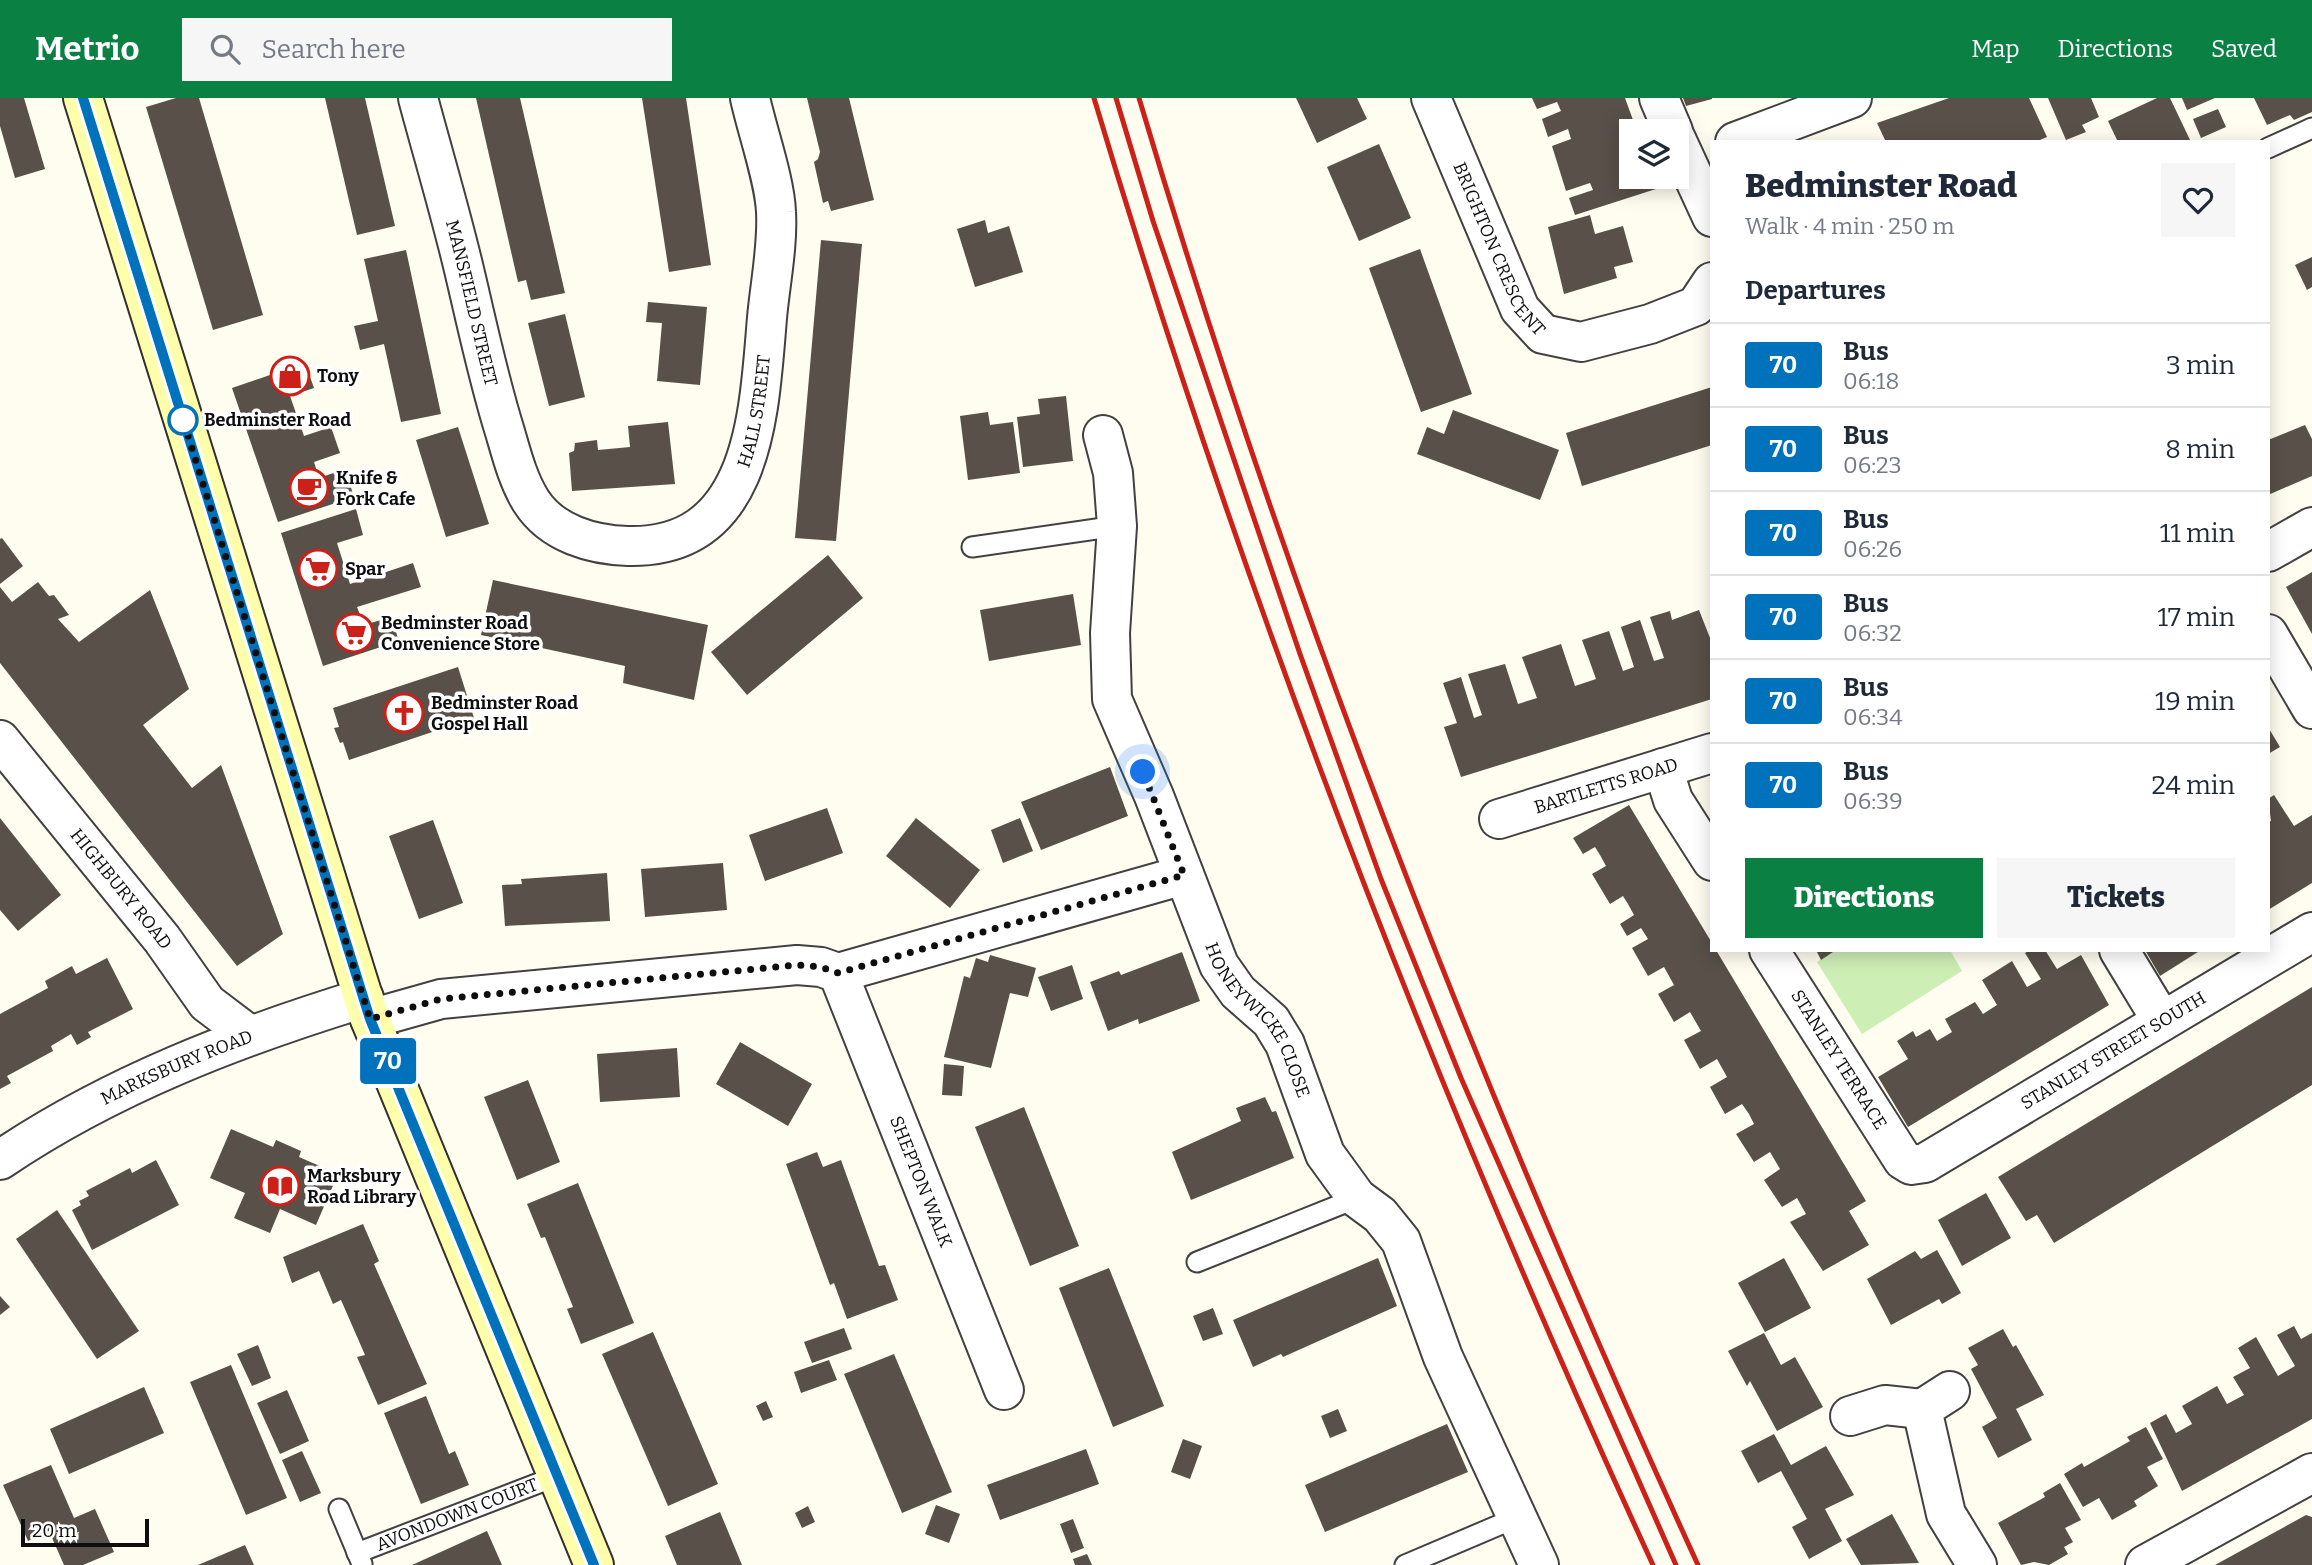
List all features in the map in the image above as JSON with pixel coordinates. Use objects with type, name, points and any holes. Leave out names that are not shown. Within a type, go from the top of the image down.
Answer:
[{"type":"main road","points":[[83,98],[367,1008],[594,1565]]},
{"type":"street","name":"MANSFIELD STREET","points":[[418,98],[462,258],[493,393],[517,472],[533,504]]},
{"type":"street","name":"HALL STREET","points":[[533,504],[570,536],[605,545],[640,546],[673,539],[702,527],[726,503],[747,462],[759,407],[776,211],[750,98]]},
{"type":"street","name":"BRIGHTON CRESCENT","points":[[1431,98],[1520,309],[1543,334],[1581,342],[1650,324],[1696,306],[1710,285]]},
{"type":"street","points":[[1659,98],[1672,119]]},
{"type":"street","points":[[1740,140],[1852,98]]},
{"type":"street","points":[[1689,151],[1710,211]]},
{"type":"street","name":"HONEYWICKE CLOSE","points":[[1103,435],[1113,473],[1117,526],[1110,633],[1112,699],[1219,965],[1238,992],[1271,1021],[1286,1044],[1325,1154],[1357,1198],[1380,1215],[1401,1241],[1443,1357],[1539,1565]]},
{"type":"street","points":[[2270,551],[2312,527]]},
{"type":"street","points":[[2270,637],[2312,709]]},
{"type":"street","name":"HIGHBURY ROAD","points":[[0,740],[162,939],[207,1003],[248,1034]]},
{"type":"street","name":"BARTLETTS ROAD","points":[[1499,819],[1710,754]]},
{"type":"street","points":[[1663,768],[1673,800],[1710,858]]},
{"type":"street","points":[[367,1008],[797,965],[821,967],[838,973],[1184,875]]},
{"type":"street","name":"STANLEY STREET SOUTH","points":[[1911,1165],[1925,1163],[2312,932]]},
{"type":"street","name":"STANLEY TERRACE","points":[[1770,952],[1903,1160],[1911,1165]]},
{"type":"street","points":[[2120,952],[2162,1021]]},
{"type":"street","name":"SHEPTON WALK","points":[[838,973],[1004,1390]]},
{"type":"street","name":"MARKSBURY ROAD","points":[[2,1153],[105,1098],[248,1034],[367,1008]]},
{"type":"street","points":[[1850,1416],[1885,1405],[1936,1400],[1946,1514],[1977,1565]]},
{"type":"street","points":[[2146,1565],[2312,1473]]},
{"type":"lane","points":[[2270,147],[2312,128]]},
{"type":"lane","points":[[972,547],[1117,526]]},
{"type":"lane","points":[[1197,1262],[1357,1198]]},
{"type":"lane","name":"AVONDOWN COURT","points":[[339,1508],[359,1559],[557,1476]]},
{"type":"lane","points":[[1405,1565],[1518,1517]]},
{"type":"green space","points":[[1833,952],[1951,952],[1962,971],[1862,1034],[1817,962]]},
{"type":"building","points":[[0,98],[24,98],[45,169],[15,178],[0,126]]},
{"type":"building","points":[[176,98],[199,98],[263,315],[213,330],[146,107]]},
{"type":"building","points":[[325,98],[365,98],[395,226],[357,235]]},
{"type":"building","points":[[476,98],[520,98],[565,293],[531,300],[526,280],[518,282]]},
{"type":"building","points":[[642,98],[686,98],[711,265],[669,272]]},
{"type":"building","points":[[807,98],[849,98],[874,200],[831,211],[828,201],[823,203],[814,162],[820,152]]},
{"type":"building","points":[[1296,98],[1357,98],[1367,119],[1317,143]]},
{"type":"building","points":[[1532,98],[1625,98],[1633,119],[1619,119],[1619,189],[1656,189],[1575,215],[1569,198],[1593,190],[1590,183],[1566,191],[1552,146],[1571,139],[1568,129],[1548,137],[1542,119],[1561,111],[1557,102],[1537,109]]},
{"type":"building","points":[[1683,98],[1712,98],[1712,99],[1686,106]]},
{"type":"building","points":[[1949,98],[2029,98],[2047,137],[2040,140],[1885,140],[1877,123]]},
{"type":"building","points":[[2048,98],[2091,98],[2099,117],[2082,125],[2086,132],[2066,140]]},
{"type":"building","points":[[2157,98],[2170,98],[2190,140],[2117,140],[2108,121]]},
{"type":"building","points":[[2182,98],[2215,98],[2187,110]]},
{"type":"building","points":[[2254,98],[2312,98],[2312,112],[2294,120],[2290,115],[2267,125]]},
{"type":"building","points":[[2218,109],[2226,127],[2201,138],[2193,119]]},
{"type":"building","points":[[1379,144],[1411,218],[1359,241],[1327,167]]},
{"type":"building","points":[[1590,215],[1595,234],[1623,226],[1633,262],[1614,267],[1617,278],[1564,294],[1548,227]]},
{"type":"building","points":[[985,220],[988,233],[1009,226],[1023,272],[975,287],[957,229]]},
{"type":"building","points":[[821,240],[862,244],[836,541],[795,538]]},
{"type":"building","points":[[1420,249],[1472,394],[1421,412],[1369,268]]},
{"type":"building","points":[[406,250],[441,414],[401,422],[384,344],[360,350],[354,326],[378,321],[364,259]]},
{"type":"building","points":[[2312,257],[2312,287],[2307,290],[2295,265]]},
{"type":"building","points":[[648,302],[707,307],[700,385],[657,381],[662,323],[646,322]]},
{"type":"building","points":[[565,314],[585,397],[549,406],[528,323]]},
{"type":"building","points":[[305,363],[314,388],[290,396],[304,436],[331,427],[340,453],[314,462],[319,478],[345,469],[354,497],[278,522],[232,388]]},
{"type":"building","points":[[1710,388],[1710,446],[1582,486],[1566,433]]},
{"type":"building","points":[[1066,396],[1073,461],[1023,467],[1017,417],[1040,414],[1038,399]]},
{"type":"building","points":[[1453,410],[1559,450],[1540,500],[1417,454],[1427,427],[1444,434]]},
{"type":"building","points":[[988,412],[990,425],[1013,422],[1020,473],[968,480],[960,416]]},
{"type":"building","points":[[668,422],[675,484],[572,491],[569,453],[574,451],[575,443],[597,440],[598,450],[630,447],[628,426]]},
{"type":"building","points":[[2305,425],[2312,439],[2312,476],[2270,494],[2270,439]]},
{"type":"building","points":[[458,427],[489,524],[446,537],[416,440]]},
{"type":"building","name":"Spar","points":[[356,509],[363,535],[337,543],[350,584],[413,563],[421,587],[357,607],[364,625],[391,617],[399,641],[323,666],[281,533]]},
{"type":"building","points":[[2,538],[23,566],[0,584],[0,539]]},
{"type":"building","points":[[828,555],[863,598],[747,695],[711,652]]},
{"type":"building","points":[[2312,572],[2312,634],[2286,587]]},
{"type":"building","points":[[493,580],[708,625],[694,700],[623,683],[625,666],[481,635]]},
{"type":"building","points":[[38,582],[49,596],[54,595],[69,615],[58,619],[79,642],[150,590],[189,689],[143,725],[192,788],[221,765],[283,934],[237,966],[0,663],[0,587],[12,602]]},
{"type":"building","points":[[1073,594],[1081,645],[989,661],[980,610]]},
{"type":"building","points":[[1699,610],[1710,638],[1710,700],[1461,777],[1444,727],[1457,723],[1443,683],[1461,677],[1474,718],[1482,715],[1468,674],[1505,664],[1518,704],[1537,698],[1522,657],[1561,644],[1575,686],[1596,679],[1582,640],[1609,631],[1623,671],[1634,667],[1621,627],[1640,620],[1654,661],[1664,658],[1650,617],[1670,611],[1672,620]]},
{"type":"building","name":"Bedminster Road Gospel Hall","points":[[458,667],[474,718],[349,760],[343,742],[340,743],[334,728],[339,727],[333,708]]},
{"type":"building","points":[[2270,730],[2280,747],[2270,753]]},
{"type":"building","points":[[1110,767],[1128,816],[1041,850],[1021,802]]},
{"type":"building","points":[[2274,795],[2294,826],[2312,815],[2312,883],[2270,909],[2271,821],[2270,798]]},
{"type":"building","points":[[1629,805],[1710,940],[1710,952],[1717,952],[1866,1201],[1849,1211],[1869,1245],[1823,1271],[1790,1222],[1806,1214],[1797,1198],[1782,1207],[1764,1180],[1780,1169],[1770,1152],[1754,1162],[1736,1134],[1754,1124],[1749,1114],[1742,1104],[1725,1114],[1710,1087],[1727,1077],[1717,1059],[1700,1069],[1684,1040],[1701,1031],[1690,1012],[1674,1022],[1658,994],[1674,985],[1664,967],[1648,976],[1632,948],[1648,939],[1641,928],[1627,936],[1620,924],[1634,915],[1628,904],[1623,896],[1610,904],[1592,874],[1606,866],[1600,855],[1595,847],[1583,854],[1573,838]]},
{"type":"building","points":[[827,808],[843,853],[765,881],[749,835]]},
{"type":"building","points":[[0,818],[61,895],[18,931],[0,910]]},
{"type":"building","points":[[916,818],[980,870],[950,908],[886,856]]},
{"type":"building","points":[[1020,818],[1033,851],[1003,863],[991,830]]},
{"type":"building","points":[[433,820],[463,903],[419,919],[389,836]]},
{"type":"building","points":[[723,863],[727,910],[645,917],[641,869]]},
{"type":"building","points":[[607,873],[610,921],[505,926],[502,885],[522,884],[521,879]]},
{"type":"building","points":[[1182,952],[1200,1001],[1139,1024],[1138,1019],[1108,1031],[1090,982],[1119,971],[1121,975]]},
{"type":"building","points":[[1817,952],[1833,952],[1821,960]]},
{"type":"building","points":[[2046,952],[2057,969],[2081,955],[2109,1005],[1908,1127],[1878,1077],[1908,1059],[1897,1041],[1913,1031],[1916,1037],[1930,1029],[1937,1041],[1952,1032],[1945,1019],[1975,1002],[1983,1014],[1997,1005],[1982,980],[2012,961],[2027,987],[2041,979],[2025,953]]},
{"type":"building","points":[[2146,952],[2198,952],[2160,976]]},
{"type":"building","points":[[990,955],[1036,968],[1028,997],[1010,993],[991,1068],[944,1057],[964,976],[970,978],[976,958],[988,962]]},
{"type":"building","points":[[107,958],[133,1009],[88,1032],[91,1037],[77,1045],[71,1034],[51,1046],[53,1051],[7,1076],[11,1083],[0,1089],[0,1014],[48,988],[45,981],[72,966],[76,974]]},
{"type":"building","points":[[1072,965],[1083,999],[1051,1011],[1038,977]]},
{"type":"building","points":[[2312,987],[2312,1085],[2054,1243],[2037,1215],[2026,1221],[1998,1177]]},
{"type":"building","points":[[740,1042],[812,1084],[788,1126],[716,1084]]},
{"type":"building","points":[[677,1048],[680,1097],[600,1102],[597,1054]]},
{"type":"building","points":[[944,1064],[964,1066],[962,1096],[942,1095]]},
{"type":"building","points":[[528,1080],[560,1162],[517,1180],[484,1097]]},
{"type":"building","points":[[1265,1097],[1272,1112],[1276,1111],[1294,1158],[1191,1200],[1172,1152],[1241,1121],[1236,1108]]},
{"type":"building","points":[[1024,1107],[1079,1246],[1030,1266],[975,1127]]},
{"type":"building","name":"Marksbury Road Library","points":[[231,1129],[273,1147],[276,1140],[301,1151],[299,1157],[338,1174],[316,1225],[280,1209],[270,1233],[234,1218],[245,1193],[210,1178]]},
{"type":"building","points":[[817,1152],[823,1167],[841,1160],[879,1266],[885,1265],[898,1300],[847,1319],[834,1283],[830,1285],[786,1164]]},
{"type":"building","points":[[156,1160],[179,1205],[92,1250],[72,1210],[81,1205],[79,1201],[89,1196],[86,1191],[130,1168],[132,1173]]},
{"type":"building","points":[[578,1183],[634,1323],[581,1344],[567,1309],[573,1307],[545,1237],[541,1238],[527,1204]]},
{"type":"building","points":[[1986,1193],[2011,1238],[1962,1266],[1938,1220]]},
{"type":"building","points":[[57,1210],[139,1331],[97,1359],[16,1239]]},
{"type":"building","points":[[363,1224],[379,1261],[374,1264],[427,1384],[378,1405],[357,1357],[365,1355],[341,1300],[333,1304],[319,1271],[292,1283],[283,1257]]},
{"type":"building","points":[[1937,1250],[1961,1293],[1942,1304],[1939,1299],[1891,1325],[1867,1279],[1915,1251],[1921,1259]]},
{"type":"building","points":[[1378,1258],[1397,1306],[1283,1357],[1281,1354],[1253,1367],[1233,1320]]},
{"type":"building","points":[[1784,1258],[1811,1308],[1765,1332],[1738,1283]]},
{"type":"building","points":[[1109,1268],[1164,1406],[1113,1427],[1059,1288]]},
{"type":"building","points":[[0,1296],[10,1307],[0,1315]]},
{"type":"building","points":[[1213,1308],[1223,1334],[1203,1341],[1193,1316]]},
{"type":"building","points":[[2294,1326],[2301,1339],[2312,1333],[2312,1419],[2182,1491],[2150,1423],[2166,1414],[2176,1433],[2192,1424],[2182,1406],[2217,1386],[2227,1404],[2244,1395],[2233,1377],[2250,1368],[2238,1348],[2256,1337],[2278,1376],[2295,1366],[2277,1335]]},
{"type":"building","points":[[844,1328],[852,1349],[812,1363],[804,1342]]},
{"type":"building","points":[[2003,1329],[2013,1347],[2016,1345],[2044,1395],[2016,1409],[2032,1440],[1998,1458],[1982,1427],[1997,1418],[1971,1369],[1978,1365],[1968,1348]]},
{"type":"building","points":[[653,1332],[718,1484],[668,1506],[602,1354]]},
{"type":"building","points":[[1764,1333],[1781,1365],[1795,1357],[1823,1407],[1777,1431],[1750,1381],[1747,1386],[1728,1351]]},
{"type":"building","points":[[258,1345],[271,1378],[252,1386],[237,1354]]},
{"type":"building","points":[[894,1354],[952,1492],[902,1513],[844,1374]]},
{"type":"building","points":[[829,1360],[837,1380],[801,1393],[794,1372]]},
{"type":"building","points":[[231,1365],[287,1498],[246,1515],[190,1382]]},
{"type":"building","points":[[144,1387],[164,1433],[69,1474],[50,1429]]},
{"type":"building","points":[[287,1390],[309,1441],[280,1454],[257,1403]]},
{"type":"building","points":[[426,1396],[449,1454],[455,1451],[469,1485],[421,1504],[384,1413]]},
{"type":"building","points":[[766,1401],[773,1417],[763,1421],[756,1406]]},
{"type":"building","points":[[1338,1409],[1347,1431],[1330,1438],[1321,1416]]},
{"type":"building","points":[[1447,1424],[1468,1472],[1325,1532],[1305,1485]]},
{"type":"building","points":[[2146,1427],[2163,1459],[2147,1467],[2158,1486],[2134,1501],[2137,1506],[2112,1520],[2099,1498],[2083,1507],[2064,1474],[2082,1463],[2084,1467],[2130,1441],[2127,1437]]},
{"type":"building","points":[[1774,1434],[1791,1465],[1826,1446],[1854,1495],[1825,1509],[1842,1541],[1809,1559],[1792,1527],[1807,1519],[1781,1471],[1758,1483],[1741,1451]]},
{"type":"building","points":[[1183,1439],[1202,1446],[1190,1479],[1171,1472]]},
{"type":"building","points":[[1086,1449],[1099,1484],[1000,1520],[987,1485]]},
{"type":"building","points":[[302,1451],[321,1493],[300,1502],[282,1460]]},
{"type":"building","points":[[51,1465],[74,1518],[95,1509],[114,1552],[83,1565],[64,1565],[49,1531],[28,1541],[3,1485]]},
{"type":"building","points":[[2060,1483],[2081,1520],[2065,1528],[2073,1542],[2064,1547],[2068,1554],[2049,1565],[2034,1562],[2021,1565],[1998,1523],[2045,1497],[2043,1493]]},
{"type":"building","points":[[936,1505],[960,1514],[949,1543],[925,1534]]},
{"type":"building","points":[[808,1506],[815,1522],[802,1528],[795,1513]]},
{"type":"building","points":[[720,1512],[742,1565],[677,1565],[665,1536]]},
{"type":"building","points":[[1892,1514],[1919,1563],[1861,1565],[1846,1539]]},
{"type":"building","points":[[2306,1515],[2312,1517],[2312,1565],[2215,1565]]},
{"type":"building","points":[[1073,1519],[1084,1548],[1071,1553],[1060,1524]]},
{"type":"building","points":[[487,1531],[502,1565],[412,1565]]},
{"type":"building","points":[[245,1545],[254,1565],[198,1565]]},
{"type":"building","points":[[1087,1554],[1092,1565],[1075,1565],[1073,1559]]},
{"type":"railway","points":[[1094,98],[1152,286],[1214,472],[1348,841],[1494,1206],[1653,1565]]},
{"type":"railway","points":[[1116,98],[1153,221],[1300,654],[1381,879],[1461,1078],[1676,1565]]},
{"type":"railway","points":[[1139,98],[1197,286],[1259,472],[1393,841],[1540,1206],[1698,1565]]},
{"type":"bus line","name":"70","points":[[83,98],[370,1019],[594,1565]]},
{"type":"place","name":"Tony","points":[[290,376]]},
{"type":"place","name":"Bedminster Road","points":[[183,420]]},
{"type":"place","name":"Knife & Fork Cafe","points":[[309,488]]},
{"type":"place","name":"Spar","points":[[318,569]]},
{"type":"place","name":"Bedminster Road Convenience Store","points":[[354,633]]},
{"type":"place","name":"Bedminster Road Gospel Hall","points":[[404,713]]},
{"type":"place","name":"Marksbury Road Library","points":[[280,1186]]},
{"type":"route","points":[[183,420],[180,410],[370,1019],[441,999],[797,965],[821,967],[838,973],[1184,875],[1143,772]]}]
